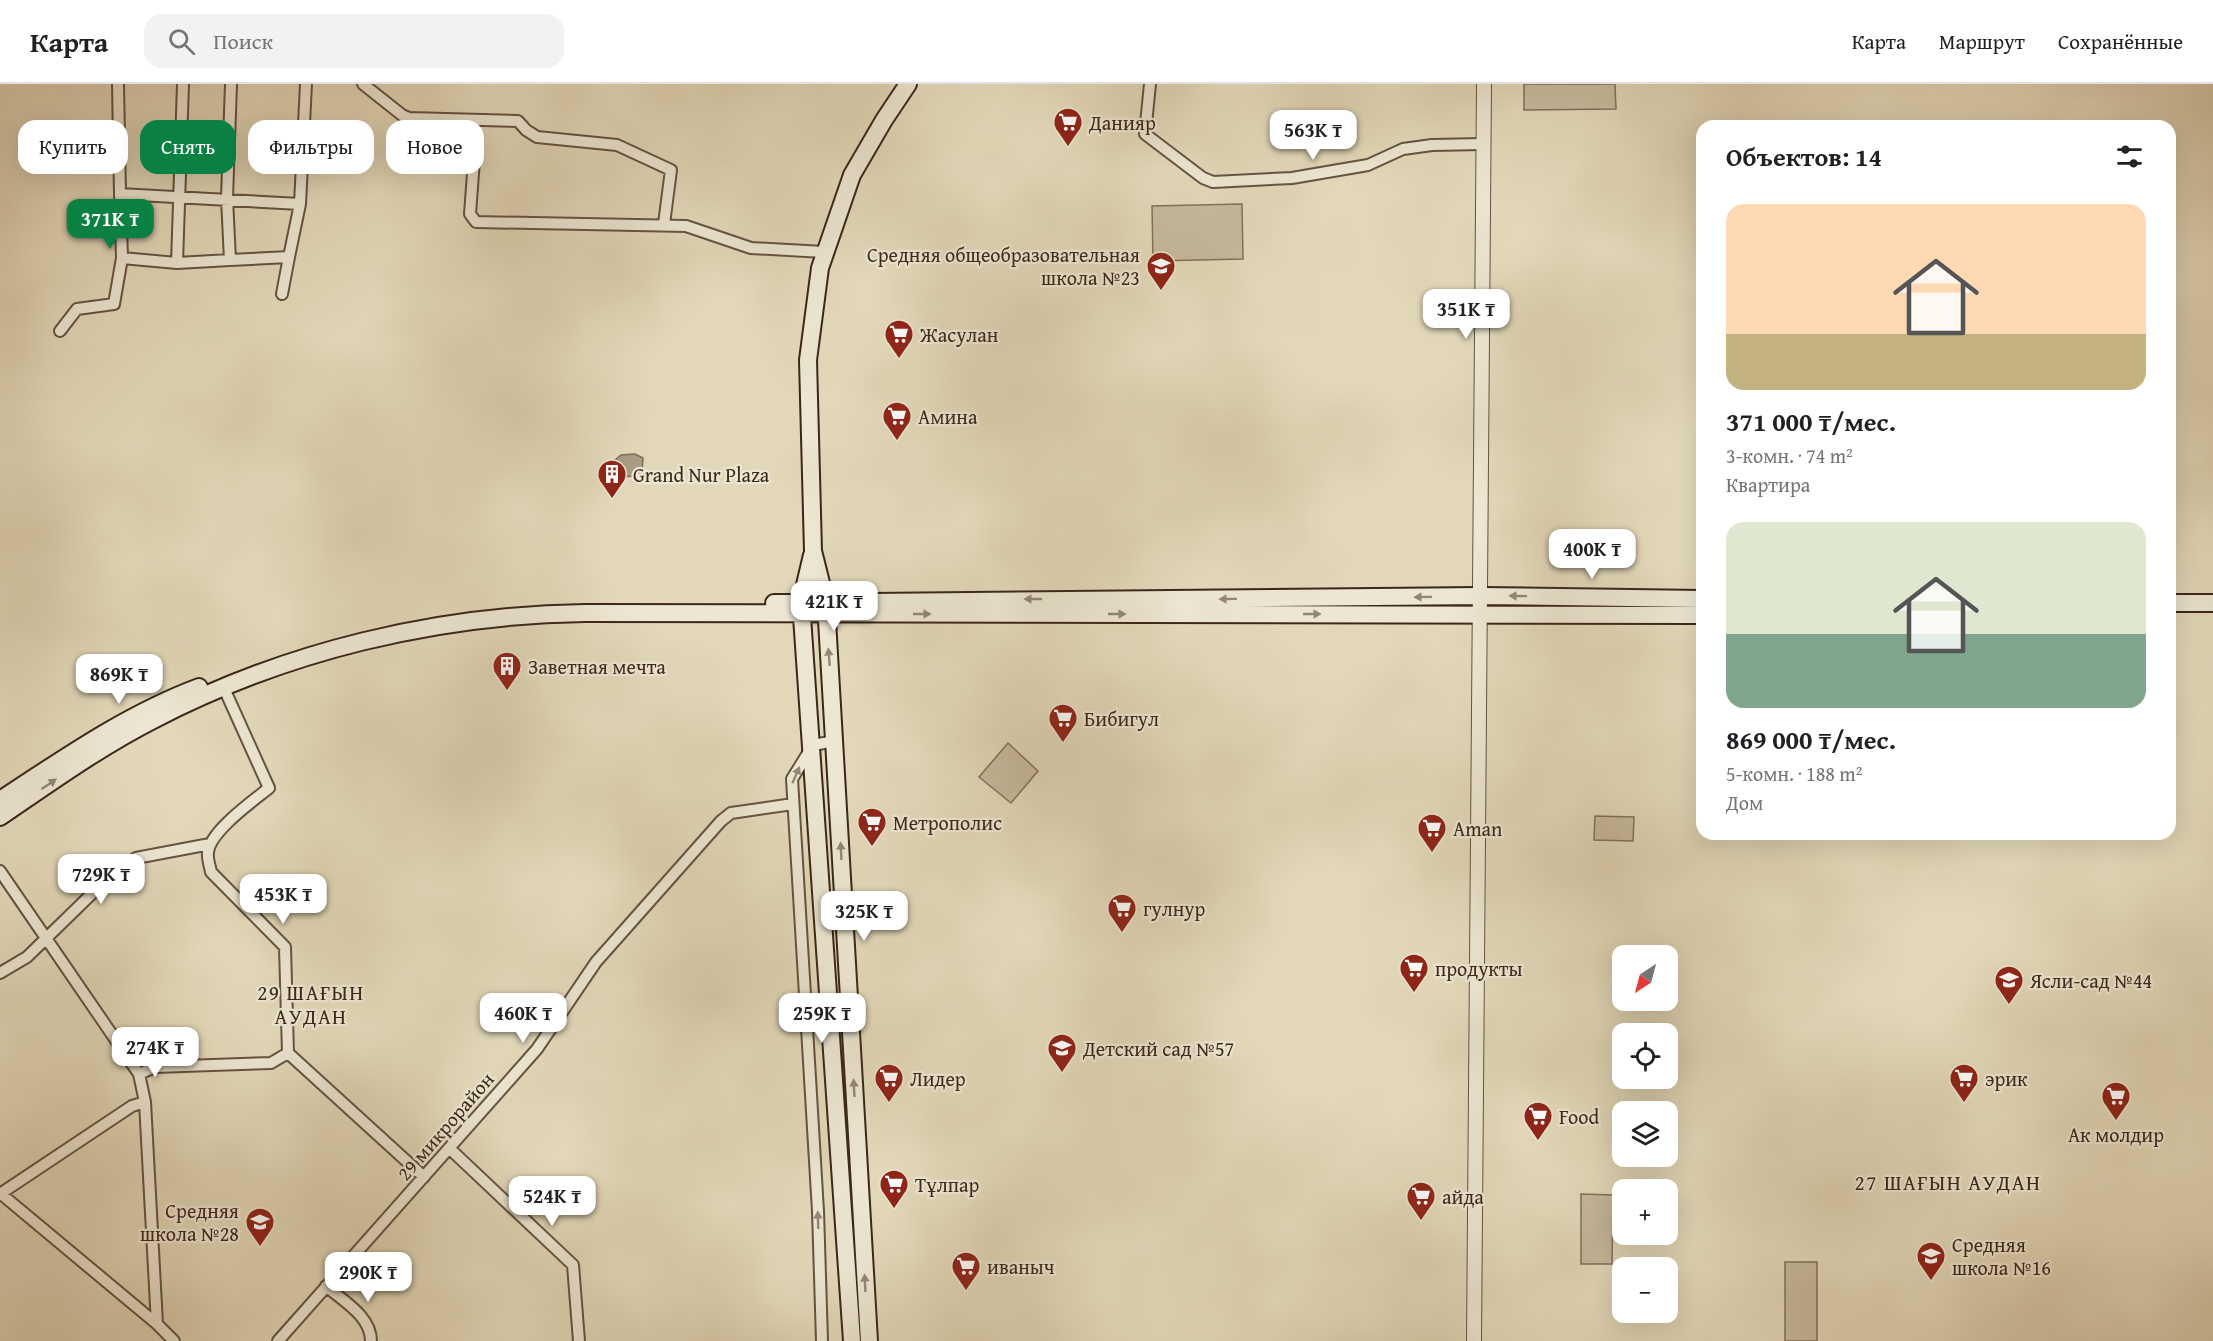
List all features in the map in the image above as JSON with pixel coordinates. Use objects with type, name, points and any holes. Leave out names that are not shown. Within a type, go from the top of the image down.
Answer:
[{"type":"main road","points":[[869,1341],[827,609],[813,551],[808,360],[824,252],[852,175],[908,84]]},
{"type":"main road","points":[[813,551],[802,608],[852,1341]]},
{"type":"main road","points":[[827,609],[941,599],[1481,596],[1696,599]]},
{"type":"main road","points":[[2176,603],[2213,603]]},
{"type":"main road","points":[[0,800],[90,741],[146,709],[221,682],[408,630],[585,609],[802,608],[1696,615]]},
{"type":"main road","points":[[2176,614],[2213,614]]},
{"type":"main road","points":[[0,817],[100,750],[221,682]]},
{"type":"street","points":[[60,332],[77,309],[114,304],[122,258],[118,84]]},
{"type":"street","points":[[177,263],[182,198],[183,84]]},
{"type":"street","points":[[230,260],[227,198],[231,84]]},
{"type":"street","points":[[282,294],[300,204],[306,84]]},
{"type":"street","points":[[363,84],[402,116],[409,118],[518,122],[537,137],[617,145],[643,156],[671,170],[664,224]]},
{"type":"street","points":[[1150,84],[1145,134],[1203,178],[1213,182],[1292,178],[1368,165],[1404,149],[1432,145],[1483,144]]},
{"type":"street","points":[[1474,1341],[1484,84]]},
{"type":"street","points":[[473,174],[470,214],[476,222],[686,225],[751,248],[824,252]]},
{"type":"street","points":[[120,194],[227,198],[300,204]]},
{"type":"street","points":[[122,258],[177,263],[290,257]]},
{"type":"street","points":[[221,682],[269,788],[218,833],[210,844],[207,855],[211,872],[285,948],[288,1053],[424,1177]]},
{"type":"street","points":[[822,1341],[818,1211],[792,779],[813,745],[835,741]]},
{"type":"street","name":"29 микрорайон","points":[[278,1341],[537,1049],[609,947],[721,821],[730,813],[793,804]]},
{"type":"street","points":[[0,973],[27,957],[111,875],[136,858],[210,844]]},
{"type":"street","points":[[0,871],[139,1074],[145,1102],[157,1324]]},
{"type":"street","points":[[139,1074],[155,1067],[271,1063],[288,1053]]},
{"type":"street","points":[[145,1102],[132,1106],[0,1193],[157,1324],[174,1341]]},
{"type":"street","points":[[449,1149],[573,1265],[579,1341]]},
{"type":"street","points":[[326,1286],[364,1319],[370,1329],[371,1341]]},
{"type":"shaded area","points":[[1524,84],[1615,84],[1616,109],[1524,110]]},
{"type":"shaded area","points":[[1242,204],[1243,259],[1153,261],[1152,206]]},
{"type":"shaded area","points":[[635,454],[643,458],[642,473],[639,476],[617,477],[614,474],[614,461],[621,455]]},
{"type":"shaded area","points":[[1008,743],[1038,771],[1011,803],[979,777]]},
{"type":"shaded area","points":[[1595,816],[1634,817],[1633,841],[1594,840]]},
{"type":"shaded area","points":[[1581,1194],[1612,1195],[1612,1264],[1581,1264]]},
{"type":"shaded area","points":[[1785,1262],[1817,1262],[1817,1341],[1785,1341]]},
{"type":"place","name":"Данияр","points":[[1068,148]]},
{"type":"place","name":"Средняя общеобразовательная школа №23","points":[[1161,292]]},
{"type":"place","name":"Жасулан","points":[[899,360]]},
{"type":"place","name":"Амина","points":[[897,442]]},
{"type":"place","name":"Grand Nur Plaza","points":[[612,500]]},
{"type":"place","name":"Заветная мечта","points":[[507,692]]},
{"type":"place","name":"Бибигул","points":[[1063,744]]},
{"type":"place","name":"Метрополис","points":[[872,848]]},
{"type":"place","name":"Aman","points":[[1432,854]]},
{"type":"place","name":"гулнур","points":[[1122,934]]},
{"type":"place","name":"продукты","points":[[1414,994]]},
{"type":"place","name":"Ясли-сад №44","points":[[2009,1006]]},
{"type":"place","name":"Детский сад №57","points":[[1062,1074]]},
{"type":"place","name":"Лидер","points":[[889,1104]]},
{"type":"place","name":"эрик","points":[[1964,1104]]},
{"type":"place","name":"Ак молдир","points":[[2116,1122]]},
{"type":"place","name":"Food","points":[[1538,1142]]},
{"type":"place","name":"Тұлпар","points":[[894,1210]]},
{"type":"place","name":"айда","points":[[1421,1222]]},
{"type":"place","name":"Средняя школа №28","points":[[260,1248]]},
{"type":"place","name":"Средняя школа №16","points":[[1931,1282]]},
{"type":"place","name":"иваныч","points":[[966,1292]]},
{"type":"district","name":"29 ШАҒЫН АУДАН","points":[[311,1004]]},
{"type":"district","name":"27 ШАҒЫН АУДАН","points":[[1948,1182]]}]
